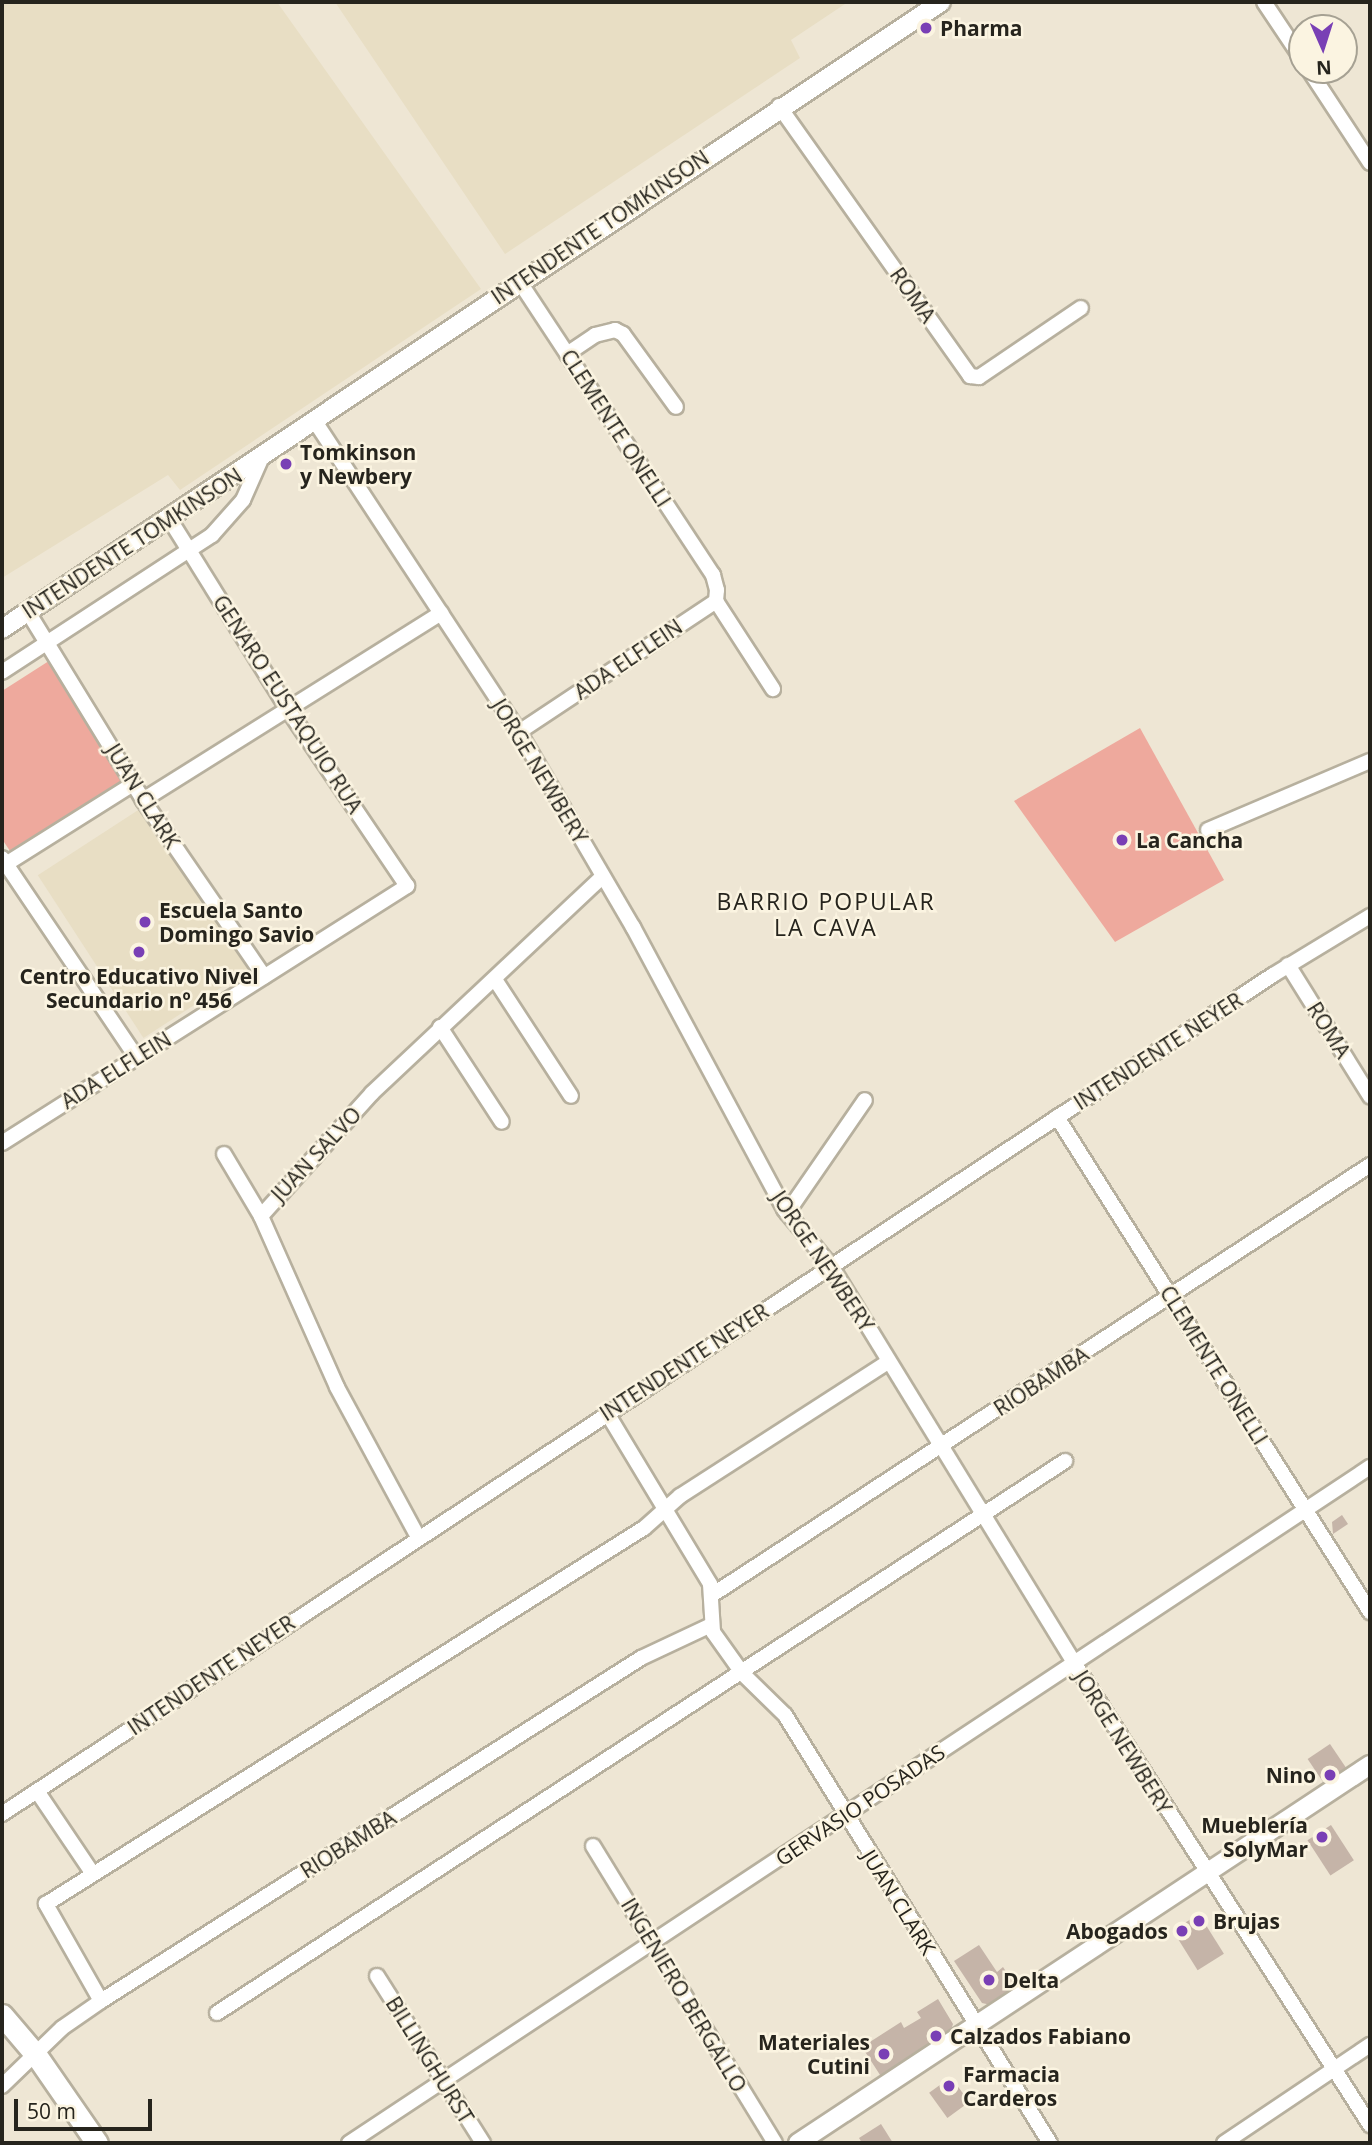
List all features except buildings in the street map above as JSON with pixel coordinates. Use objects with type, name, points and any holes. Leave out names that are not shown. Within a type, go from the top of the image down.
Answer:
[{"type":"main road","points":[[2,2015],[36,2055],[97,2143]]},
{"type":"street","name":"INTENDENTE TOMKINSON","points":[[2,629],[316,423],[519,281],[779,106],[941,2]]},
{"type":"street","points":[[1264,2],[1288,39]]},
{"type":"street","points":[[1318,84],[1370,163]]},
{"type":"street","name":"ROMA","points":[[779,106],[970,376],[979,377],[1081,308]]},
{"type":"street","name":"CLEMENTE ONELLI","points":[[519,281],[713,575],[716,601]]},
{"type":"street","points":[[567,354],[595,335],[615,330],[624,334],[676,407]]},
{"type":"street","name":"JORGE NEWBERY","points":[[316,423],[519,732],[603,877],[788,1213],[831,1266],[1074,1663],[1370,2125]]},
{"type":"street","name":"INTENDENTE TOMKINSON","points":[[2,672],[188,551],[231,516],[262,457]]},
{"type":"street","name":"GENARO EUSTAQUIO RUA","points":[[170,520],[289,711],[407,886]]},
{"type":"street","points":[[716,601],[773,689]]},
{"type":"street","name":"ADA ELFLEIN","points":[[519,732],[716,601]]},
{"type":"street","name":"JUAN CLARK","points":[[28,612],[50,642],[143,800],[264,976]]},
{"type":"street","points":[[143,800],[289,711],[440,613]]},
{"type":"street","points":[[1208,830],[1370,761]]},
{"type":"street","points":[[133,784],[4,861],[136,1057]]},
{"type":"street","name":"JUAN SALVO","points":[[418,1537],[337,1387],[261,1216],[288,1182],[440,1027],[496,981],[603,877]]},
{"type":"street","name":"ADA ELFLEIN","points":[[2,1143],[407,886]]},
{"type":"street","name":"INTENDENTE NEYER","points":[[2,1814],[1288,965],[1370,916]]},
{"type":"street","name":"ROMA","points":[[1288,965],[1370,1096]]},
{"type":"street","points":[[496,981],[571,1097]]},
{"type":"street","points":[[440,1027],[502,1122]]},
{"type":"street","points":[[788,1213],[865,1100]]},
{"type":"street","name":"CLEMENTE ONELLI","points":[[1057,1117],[1370,1612]]},
{"type":"street","points":[[224,1154],[261,1216]]},
{"type":"street","name":"RIOBAMBA","points":[[712,1595],[1370,1165]]},
{"type":"street","points":[[101,2001],[46,1904],[644,1528],[664,1510],[888,1362]]},
{"type":"street","points":[[607,1413],[710,1584],[711,1625]]},
{"type":"street","points":[[217,2013],[743,1674],[1065,1461]]},
{"type":"street","name":"GERVASIO POSADAS","points":[[349,2143],[1370,1467]]},
{"type":"street","name":"JUAN CLARK","points":[[711,1625],[743,1674],[785,1715],[1050,2143]]},
{"type":"street","name":"RIOBAMBA","points":[[2,2086],[62,2028],[101,2001],[641,1658],[711,1625]]},
{"type":"street","points":[[798,2143],[1370,1765]]},
{"type":"street","points":[[37,1791],[93,1874]]},
{"type":"street","name":"INGENIERO BERGALLO","points":[[593,1846],[775,2143]]},
{"type":"street","name":"BILLINGHURST","points":[[377,1976],[483,2143]]},
{"type":"street","points":[[1224,2143],[1370,2045]]},
{"type":"shaded area","points":[[277,2],[481,289],[180,490],[168,475],[2,578],[2,3]]},
{"type":"shaded area","points":[[335,2],[848,2],[791,40],[800,58],[505,254]]},
{"type":"shaded area","points":[[52,659],[137,790],[20,866],[2,839],[2,691]]},
{"type":"shaded area","name":"La Cancha","points":[[1140,728],[1224,880],[1115,942],[1014,801]]},
{"type":"shaded area","name":"Escuela Santo Domingo Savio","points":[[146,805],[252,968],[143,1038],[38,875]]},
{"type":"place","name":"Pharma","points":[[926,28]]},
{"type":"place","name":"Tomkinson y Newbery","points":[[286,464]]},
{"type":"place","name":"La Cancha","points":[[1122,840]]},
{"type":"place","name":"Escuela Santo Domingo Savio","points":[[145,922]]},
{"type":"place","name":"Centro Educativo Nivel Secundario nº 456","points":[[139,952]]},
{"type":"place","name":"Nino","points":[[1330,1775]]},
{"type":"place","name":"Mueblería SolyMar","points":[[1322,1837]]},
{"type":"place","name":"Brujas","points":[[1199,1921]]},
{"type":"place","name":"Abogados","points":[[1182,1931]]},
{"type":"place","name":"Delta","points":[[989,1980]]},
{"type":"place","name":"Calzados Fabiano","points":[[936,2036]]},
{"type":"place","name":"Materiales Cutini","points":[[884,2054]]},
{"type":"place","name":"Farmacia Carderos","points":[[949,2086]]},
{"type":"district","name":"BARRIO POPULAR LA CAVA","points":[[826,914]]}]
